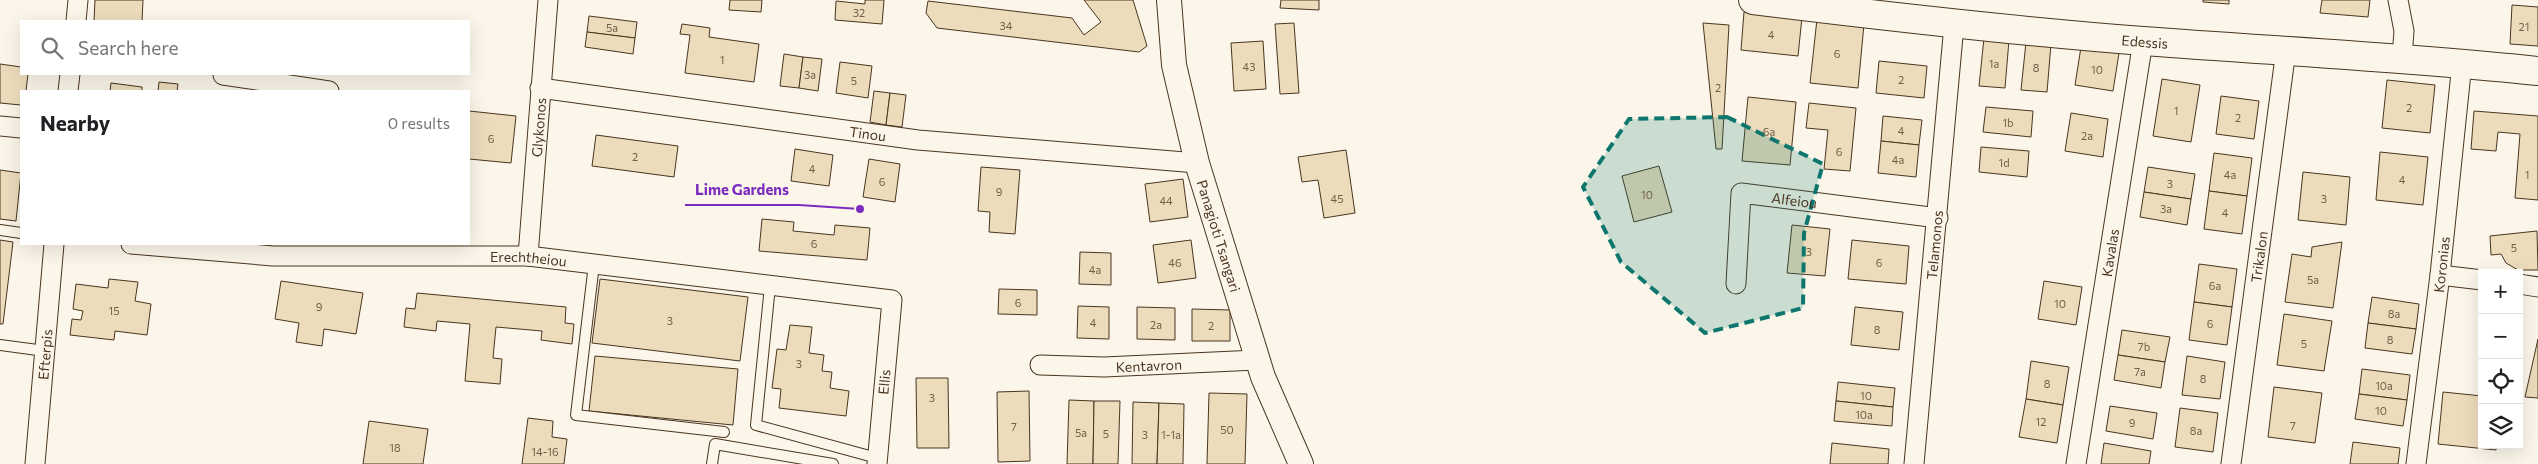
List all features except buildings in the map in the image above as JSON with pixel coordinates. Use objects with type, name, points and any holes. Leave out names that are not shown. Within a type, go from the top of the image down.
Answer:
[{"type":"main road","name":"Edessis","points":[[1752,0],[1954,25],[2143,41],[2402,58],[2538,71]]},
{"type":"street","points":[[76,20],[78,0]]},
{"type":"street","name":"Glykonos","points":[[528,256],[548,0]]},
{"type":"street","name":"Panagioti Tsangari","points":[[1169,0],[1174,65],[1198,163],[1257,360],[1301,464]]},
{"type":"street","points":[[2398,0],[2404,31],[2402,58]]},
{"type":"street","name":"Telamonos","points":[[1914,464],[1938,218],[1954,25]]},
{"type":"street","name":"Kavalas","points":[[2076,464],[2143,41]]},
{"type":"street","name":"Trikalon","points":[[2231,464],[2286,50]]},
{"type":"street","name":"Koronias","points":[[2416,464],[2440,276],[2462,63]]},
{"type":"street","points":[[68,90],[70,75]]},
{"type":"street","points":[[223,75],[316,90]]},
{"type":"street","name":"Tinou","points":[[540,88],[918,140],[1198,163]]},
{"type":"street","points":[[0,126],[20,128]]},
{"type":"street","name":"Alfeiou","points":[[1736,284],[1741,193],[1938,218]]},
{"type":"street","name":"Efterpis","points":[[35,464],[54,245]]},
{"type":"street","name":"Erechtheiou","points":[[155,245],[528,256],[892,300]]},
{"type":"street","points":[[2440,276],[2478,280]]},
{"type":"street","points":[[2523,284],[2538,286]]},
{"type":"street","name":"Ellis","points":[[877,461],[892,300]]},
{"type":"street","name":"Kentavron","points":[[1040,365],[1104,367],[1257,360]]},
{"type":"lane","points":[[0,230],[20,233]]},
{"type":"lane","points":[[594,264],[576,415],[724,432]]},
{"type":"lane","points":[[770,286],[756,425],[877,461]]},
{"type":"lane","points":[[0,345],[45,351]]},
{"type":"lane","points":[[712,464],[715,444],[833,464]]},
{"type":"highlighted area","points":[[1727,117],[1823,164],[1804,233],[1803,308],[1705,333],[1621,262],[1583,187],[1629,119]]},
{"type":"place","name":"Lime Gardens","points":[[860,209]]}]
